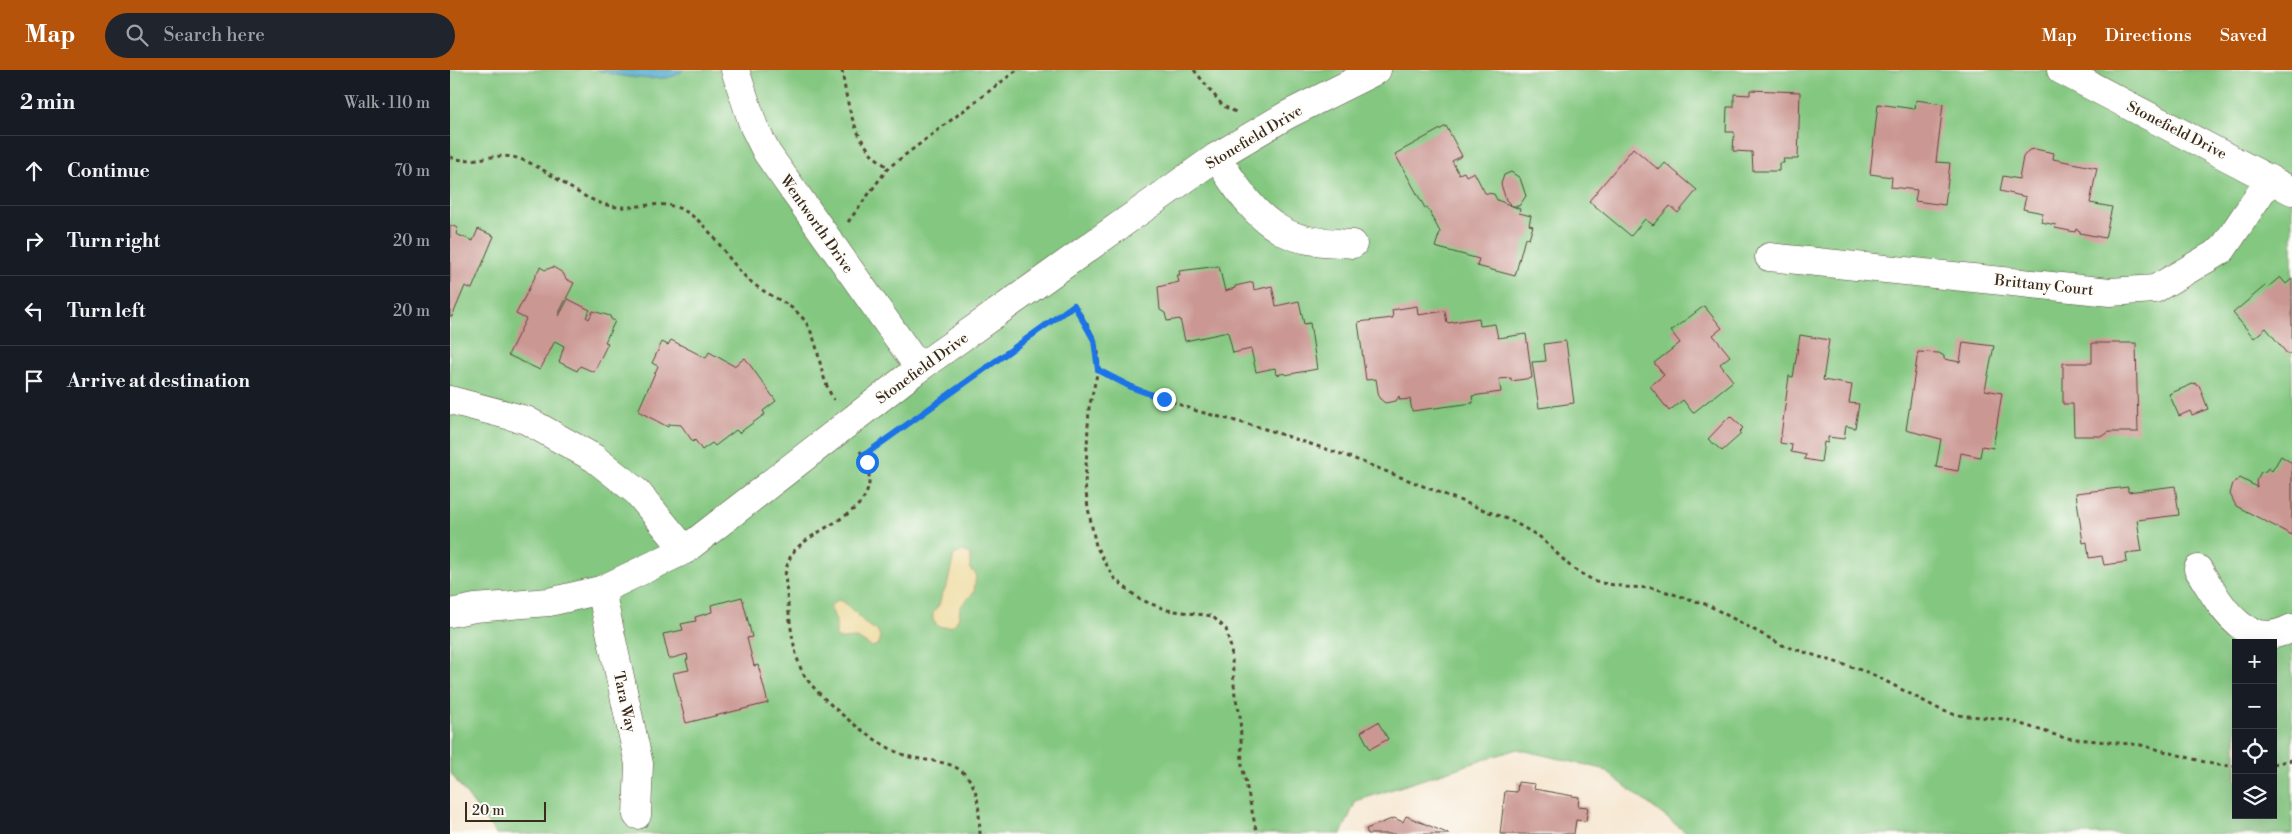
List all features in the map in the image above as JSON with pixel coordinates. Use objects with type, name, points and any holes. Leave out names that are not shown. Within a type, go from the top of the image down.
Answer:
[{"type":"street","name":"Wentworth Drive","points":[[735,70],[754,127],[766,152],[918,368]]},
{"type":"street","name":"Stonefield Drive","points":[[450,613],[475,608],[549,602],[601,590],[685,550],[918,368],[1216,158],[1287,115],[1377,70]]},
{"type":"street","name":"Stonefield Drive","points":[[2061,70],[2281,185]]},
{"type":"street","points":[[1216,158],[1250,205],[1279,230],[1314,241],[1353,244]]},
{"type":"street","name":"Brittany Court","points":[[1769,257],[2110,292],[2155,289],[2222,250],[2281,185]]},
{"type":"street","points":[[450,400],[526,420],[594,458],[637,492],[685,550]]},
{"type":"street","points":[[2198,569],[2225,609],[2240,627],[2258,634],[2281,634],[2292,628]]},
{"type":"street","name":"Tara Way","points":[[601,590],[639,764],[637,815]]},
{"type":"path","points":[[842,70],[850,110],[859,132],[868,150],[888,168]]},
{"type":"path","points":[[845,226],[888,168],[1018,70]]},
{"type":"path","points":[[1194,70],[1223,106],[1240,115]]},
{"type":"path","points":[[450,157],[466,160],[493,155],[508,155],[535,165],[582,193],[605,204],[612,206],[672,205],[686,212],[707,229],[753,284],[789,305],[800,315],[811,335],[827,388],[838,406]]},
{"type":"path","points":[[863,456],[1074,305],[1094,340],[1098,370],[1089,408],[1085,485],[1096,546],[1114,578],[1139,599],[1167,610],[1212,616],[1226,629],[1231,648],[1235,696],[1240,714],[1242,765],[1257,834]]},
{"type":"path","points":[[1098,370],[1133,388],[1197,411],[1259,427],[1347,456],[1512,522],[1540,537],[1572,568],[1596,582],[1626,588],[1654,588],[1708,605],[1782,645],[1870,673],[1941,710],[1956,715],[2005,719],[2050,735],[2141,744],[2216,765],[2232,766]]},
{"type":"path","points":[[860,452],[870,474],[865,495],[859,504],[836,524],[807,540],[787,562],[785,575],[798,662],[816,691],[878,741],[908,757],[953,765],[970,779],[975,791],[980,834]]},
{"type":"path","points":[[2277,763],[2292,760]]},
{"type":"green space","points":[[450,70],[2292,70],[2292,834],[1688,834],[1603,769],[1517,749],[1356,801],[1341,834],[496,834],[450,772]]},
{"type":"sand","points":[[963,551],[970,554],[970,569],[976,574],[974,592],[960,607],[959,616],[953,625],[949,627],[938,626],[933,620],[933,613],[939,605],[942,594],[947,586],[954,555]]},
{"type":"sand","points":[[838,600],[845,603],[866,624],[877,631],[880,636],[879,644],[872,647],[857,638],[841,639],[836,637],[836,621],[830,606]]},
{"type":"water","points":[[597,70],[683,70],[677,75],[655,79],[616,75]]},
{"type":"building","points":[[1750,90],[1800,92],[1798,159],[1783,159],[1784,163],[1779,163],[1779,171],[1753,171],[1752,152],[1733,151],[1734,132],[1726,132],[1727,107],[1734,107],[1734,94],[1750,95]]},
{"type":"building","points":[[1916,100],[1943,104],[1936,162],[1950,163],[1945,205],[1915,201],[1917,190],[1891,187],[1892,177],[1870,174],[1878,104],[1915,109]]},
{"type":"building","points":[[1446,126],[1462,156],[1452,161],[1459,174],[1464,172],[1466,176],[1474,172],[1485,193],[1494,194],[1497,200],[1520,209],[1519,213],[1531,216],[1529,225],[1533,226],[1529,239],[1525,238],[1515,276],[1477,266],[1479,259],[1435,247],[1440,232],[1395,154]]},
{"type":"building","points":[[1633,148],[1659,170],[1665,163],[1697,190],[1678,213],[1670,206],[1653,225],[1645,219],[1631,236],[1589,201]]},
{"type":"building","points":[[2035,149],[2054,153],[2053,159],[2097,168],[2090,203],[2112,207],[2105,238],[2080,233],[2076,229],[2075,232],[2055,228],[2056,225],[2041,222],[2043,213],[2023,209],[2026,197],[2000,191],[2003,176],[2019,179],[2023,157],[2029,150]]},
{"type":"building","points":[[1511,172],[1520,178],[1526,196],[1519,206],[1512,206],[1506,200],[1501,184],[1504,175]]},
{"type":"building","points":[[450,225],[458,228],[456,234],[473,241],[478,229],[494,236],[472,289],[465,286],[452,317],[450,316]]},
{"type":"building","points":[[1219,266],[1225,291],[1235,288],[1235,286],[1253,282],[1254,290],[1272,286],[1276,306],[1299,301],[1304,324],[1310,323],[1317,369],[1285,375],[1285,373],[1276,375],[1275,368],[1256,372],[1251,349],[1233,353],[1228,332],[1185,341],[1180,319],[1167,321],[1165,313],[1160,310],[1158,287],[1179,282],[1177,275],[1180,275],[1179,271]]},
{"type":"building","points":[[540,267],[545,270],[553,267],[563,273],[566,279],[574,283],[559,316],[568,299],[590,310],[586,317],[589,319],[593,311],[610,316],[615,321],[605,342],[608,343],[594,372],[580,366],[577,371],[559,362],[564,346],[555,341],[540,370],[508,355],[526,319],[516,314]]},
{"type":"building","points":[[2280,277],[2286,284],[2292,279],[2292,351],[2288,355],[2266,328],[2254,338],[2233,313],[2266,285],[2268,287]]},
{"type":"building","points":[[1417,306],[1418,315],[1445,311],[1447,323],[1479,318],[1480,326],[1495,324],[1498,338],[1526,334],[1532,378],[1511,381],[1511,378],[1499,379],[1501,392],[1472,396],[1473,403],[1412,411],[1410,399],[1400,400],[1399,396],[1396,401],[1385,403],[1379,398],[1376,379],[1366,380],[1358,322],[1393,318],[1392,310]]},
{"type":"building","points":[[1704,306],[1722,328],[1713,335],[1730,356],[1720,364],[1733,381],[1693,413],[1683,400],[1669,411],[1650,386],[1664,375],[1654,363],[1680,343],[1671,331]]},
{"type":"building","points":[[1800,335],[1829,340],[1823,380],[1852,385],[1849,403],[1859,404],[1855,428],[1846,426],[1844,439],[1828,437],[1828,443],[1824,442],[1821,462],[1804,459],[1806,455],[1791,452],[1792,445],[1780,443],[1789,376],[1793,377]]},
{"type":"building","points":[[671,340],[706,358],[709,352],[734,366],[745,358],[776,401],[763,411],[765,414],[739,433],[736,430],[715,446],[712,443],[702,450],[695,440],[693,442],[681,425],[669,424],[668,427],[638,411],[658,366],[652,363],[662,342],[668,345]]},
{"type":"building","points":[[1566,341],[1574,403],[1539,408],[1532,362],[1546,361],[1544,344]]},
{"type":"building","points":[[1963,342],[1994,346],[1985,390],[2002,393],[1993,448],[1982,446],[1980,457],[1961,453],[1958,471],[1936,467],[1941,439],[1906,430],[1918,352],[1939,353],[1944,356],[1944,359],[1960,362]]},
{"type":"building","points":[[2092,343],[2136,343],[2138,432],[2109,432],[2103,436],[2074,436],[2073,404],[2063,404],[2063,363],[2092,363]]},
{"type":"building","points":[[2195,383],[2197,386],[2199,385],[2208,409],[2192,415],[2190,411],[2179,416],[2169,394]]},
{"type":"building","points":[[1730,416],[1743,428],[1739,432],[1741,434],[1722,451],[1708,439]]},
{"type":"building","points":[[2281,456],[2292,463],[2292,535],[2236,506],[2230,494],[2233,483],[2240,478],[2257,487],[2256,481],[2261,472],[2266,471],[2268,468],[2272,471]]},
{"type":"building","points":[[2175,486],[2179,515],[2137,520],[2142,551],[2126,553],[2127,562],[2104,565],[2102,556],[2089,558],[2087,542],[2083,543],[2076,493],[2128,487],[2128,492]]},
{"type":"building","points":[[742,597],[752,637],[747,638],[754,666],[758,665],[768,703],[686,723],[673,673],[689,670],[686,660],[688,659],[687,654],[669,659],[663,634],[683,630],[681,624],[696,621],[695,617],[712,612],[711,605]]},
{"type":"building","points":[[1378,722],[1388,739],[1370,749],[1361,732]]},
{"type":"building","points":[[1518,782],[1535,784],[1534,789],[1579,797],[1578,806],[1588,807],[1586,821],[1576,820],[1574,834],[1500,834],[1505,791],[1517,792]]},
{"type":"building","points":[[1406,816],[1449,834],[1368,834],[1366,829],[1394,818],[1403,822]]},
{"type":"route","points":[[867,462],[863,456],[1074,305],[1088,326],[1094,340],[1098,352],[1098,370],[1133,388],[1164,399]]}]
